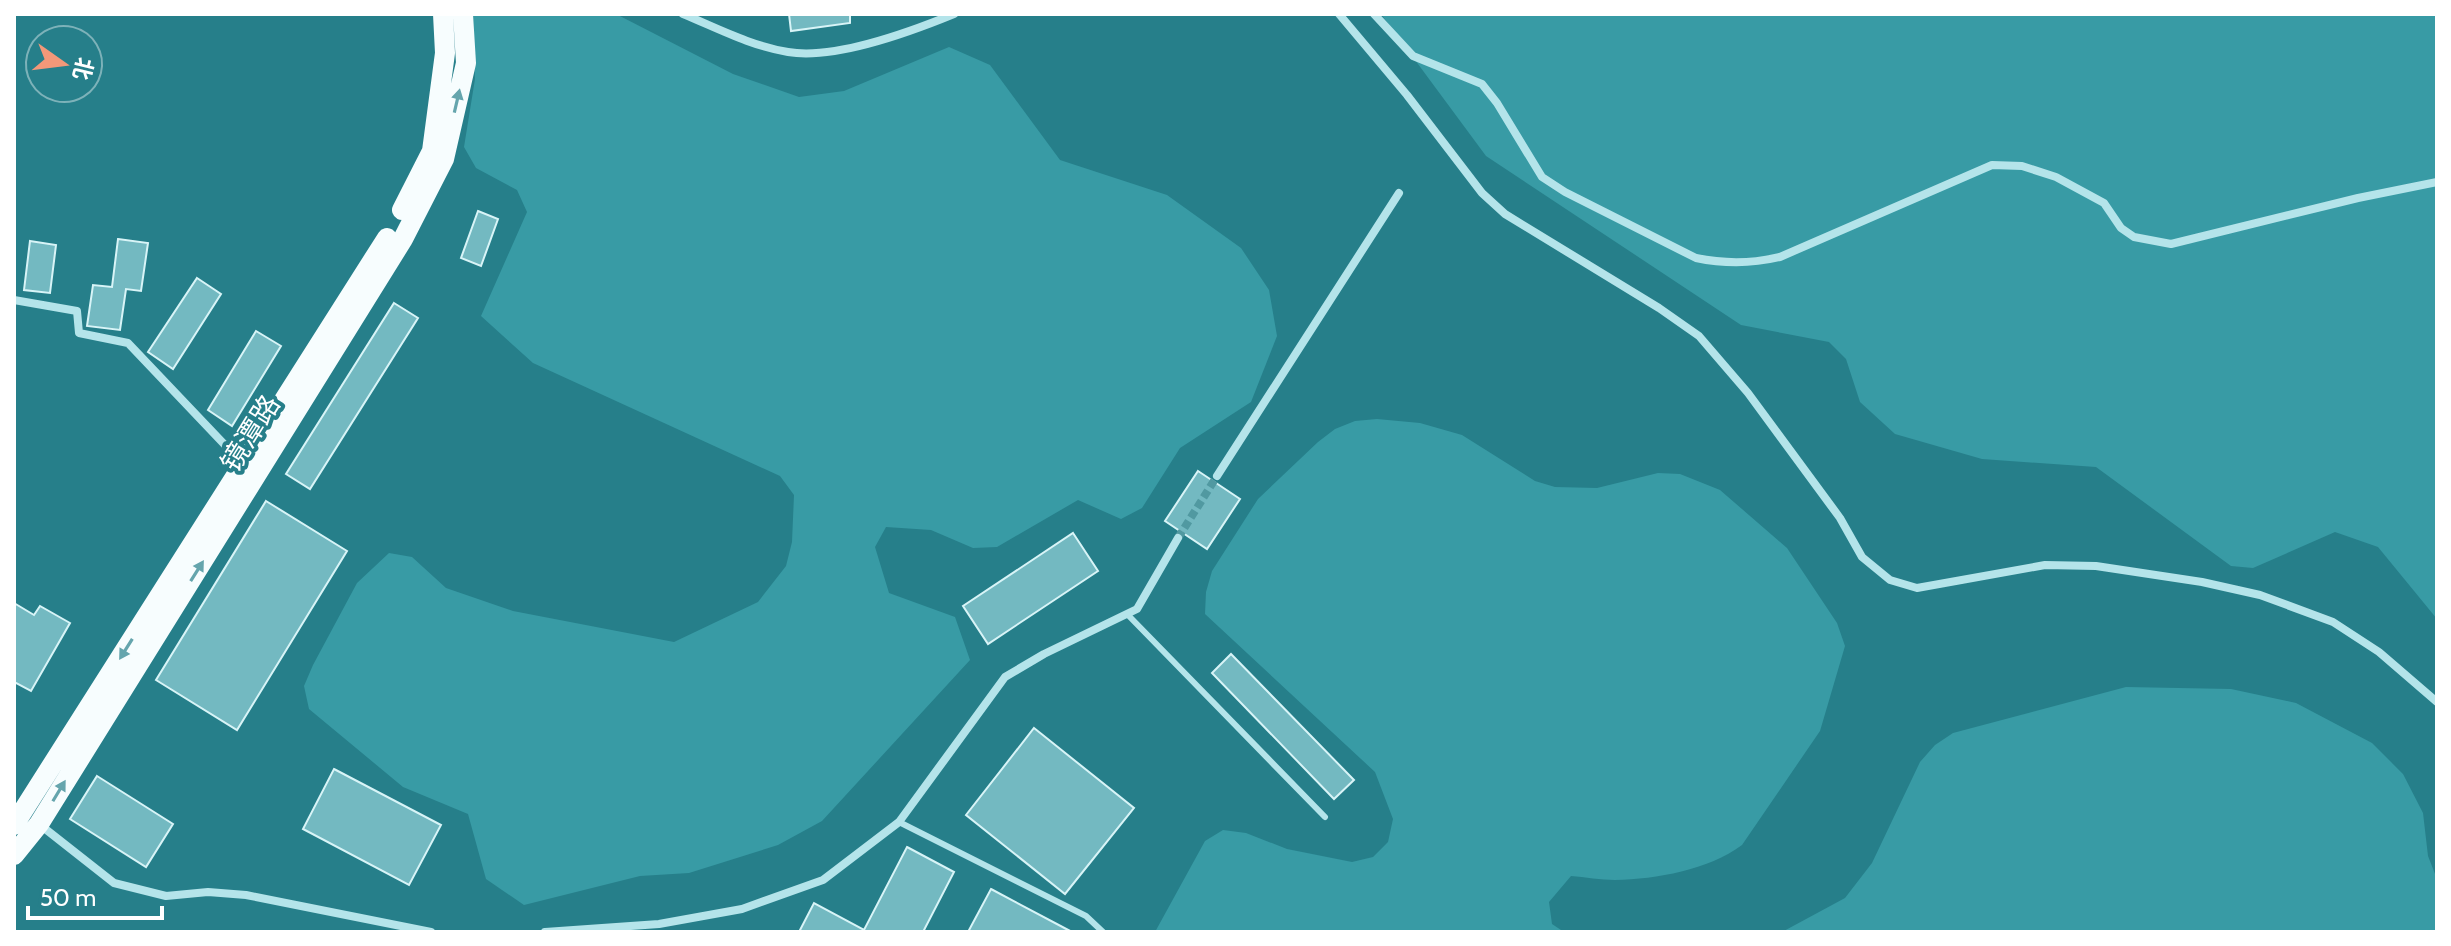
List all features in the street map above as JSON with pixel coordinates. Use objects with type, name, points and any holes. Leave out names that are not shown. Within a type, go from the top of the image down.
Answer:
[{"type":"main road","name":"镜潭路","points":[[14,825],[392,231],[432,151],[445,53],[443,14]]},
{"type":"main road","name":"镜潭路","points":[[14,855],[39,824],[403,239],[444,159],[466,63],[463,14]]},
{"type":"street","points":[[683,14],[749,42],[786,52],[816,55],[910,33],[954,14]]},
{"type":"street","points":[[1339,14],[1407,95],[1482,193],[1505,214],[1659,308],[1699,336],[1748,393],[1840,518],[1862,557],[1890,580],[1917,588],[2045,565],[2096,566],[2202,582],[2260,595],[2333,622],[2379,652],[2437,702]]},
{"type":"street","points":[[1374,14],[1413,56],[1482,84],[1542,177],[1565,192],[1696,258],[1713,262],[1748,263],[1780,257],[1992,165],[2022,166],[2056,177],[2104,203],[2121,228],[2134,237],[2171,244],[2437,182]]},
{"type":"street","points":[[1217,476],[1399,193]]},
{"type":"street","points":[[14,300],[77,311],[79,333],[128,343],[243,464]]},
{"type":"street","points":[[545,932],[660,928],[742,909],[823,880],[899,822],[1005,677],[1044,654],[1137,609],[1178,538]]},
{"type":"street","points":[[39,824],[114,883],[166,896],[208,892],[246,895],[431,932]]},
{"type":"lane","points":[[1127,614],[1325,817]]},
{"type":"lane","points":[[899,822],[1086,916],[1103,932]]},
{"type":"green space","points":[[473,14],[616,14],[733,74],[799,97],[844,91],[949,47],[990,65],[1060,160],[1167,195],[1241,248],[1269,290],[1277,336],[1251,402],[1180,448],[1142,508],[1121,519],[1078,500],[997,547],[973,548],[931,530],[886,527],[875,547],[889,593],[955,617],[970,660],[822,821],[778,845],[689,873],[640,876],[524,905],[486,879],[468,814],[403,787],[309,709],[304,686],[357,583],[389,553],[412,557],[446,588],[513,611],[674,642],[758,602],[786,566],[792,542],[794,495],[780,476],[533,363],[481,316],[527,212],[517,190],[476,168],[464,147],[475,79]]},
{"type":"green space","points":[[1381,14],[2437,14],[2437,619],[2378,547],[2335,532],[2253,568],[2231,566],[2096,467],[1982,459],[1895,434],[1860,402],[1846,359],[1829,342],[1741,325],[1486,156]]},
{"type":"green space","points":[[1377,419],[1420,423],[1462,435],[1535,481],[1555,487],[1597,488],[1658,473],[1680,474],[1720,490],[1787,548],[1837,623],[1845,646],[1820,731],[1742,845],[1714,861],[1665,875],[1615,880],[1571,876],[1549,902],[1552,924],[1564,932],[1155,932],[1205,841],[1223,830],[1246,833],[1287,849],[1352,862],[1373,857],[1388,842],[1393,819],[1375,772],[1205,614],[1206,592],[1212,571],[1258,499],[1335,429],[1355,421]]},
{"type":"green space","points":[[2126,687],[2231,689],[2296,703],[2372,743],[2403,774],[2423,813],[2428,856],[2437,879],[2437,932],[1782,932],[1845,898],[1872,863],[1920,762],[1935,745],[1953,733]]},
{"type":"building","points":[[789,14],[850,14],[850,23],[791,31]]},
{"type":"building","points":[[478,211],[498,219],[481,266],[461,258]]},
{"type":"building","points":[[118,239],[148,243],[141,291],[126,289],[120,330],[87,326],[93,285],[112,287]]},
{"type":"building","points":[[30,241],[56,245],[50,293],[24,290]]},
{"type":"building","points":[[197,278],[221,294],[173,369],[148,352]]},
{"type":"building","points":[[394,303],[418,318],[310,489],[286,474]]},
{"type":"building","points":[[256,331],[281,346],[232,426],[208,410]]},
{"type":"building","points":[[1198,471],[1240,499],[1207,549],[1165,521]]},
{"type":"building","points":[[266,501],[347,551],[237,730],[156,680]]},
{"type":"building","points":[[1073,533],[1098,571],[988,644],[963,606]]},
{"type":"building","points":[[14,603],[34,615],[40,606],[70,623],[31,691],[14,682]]},
{"type":"building","points":[[1231,654],[1354,780],[1334,799],[1212,673]]},
{"type":"building","points":[[1034,728],[1134,808],[1065,894],[966,815]]},
{"type":"building","points":[[334,769],[441,825],[409,885],[303,829]]},
{"type":"building","points":[[97,776],[173,824],[146,867],[70,819]]},
{"type":"building","points":[[907,847],[954,872],[923,932],[799,932],[814,903],[864,930]]},
{"type":"building","points":[[991,889],[1072,932],[968,932]]},
{"type":"tunnel","points":[[1178,538],[1217,476]]}]
